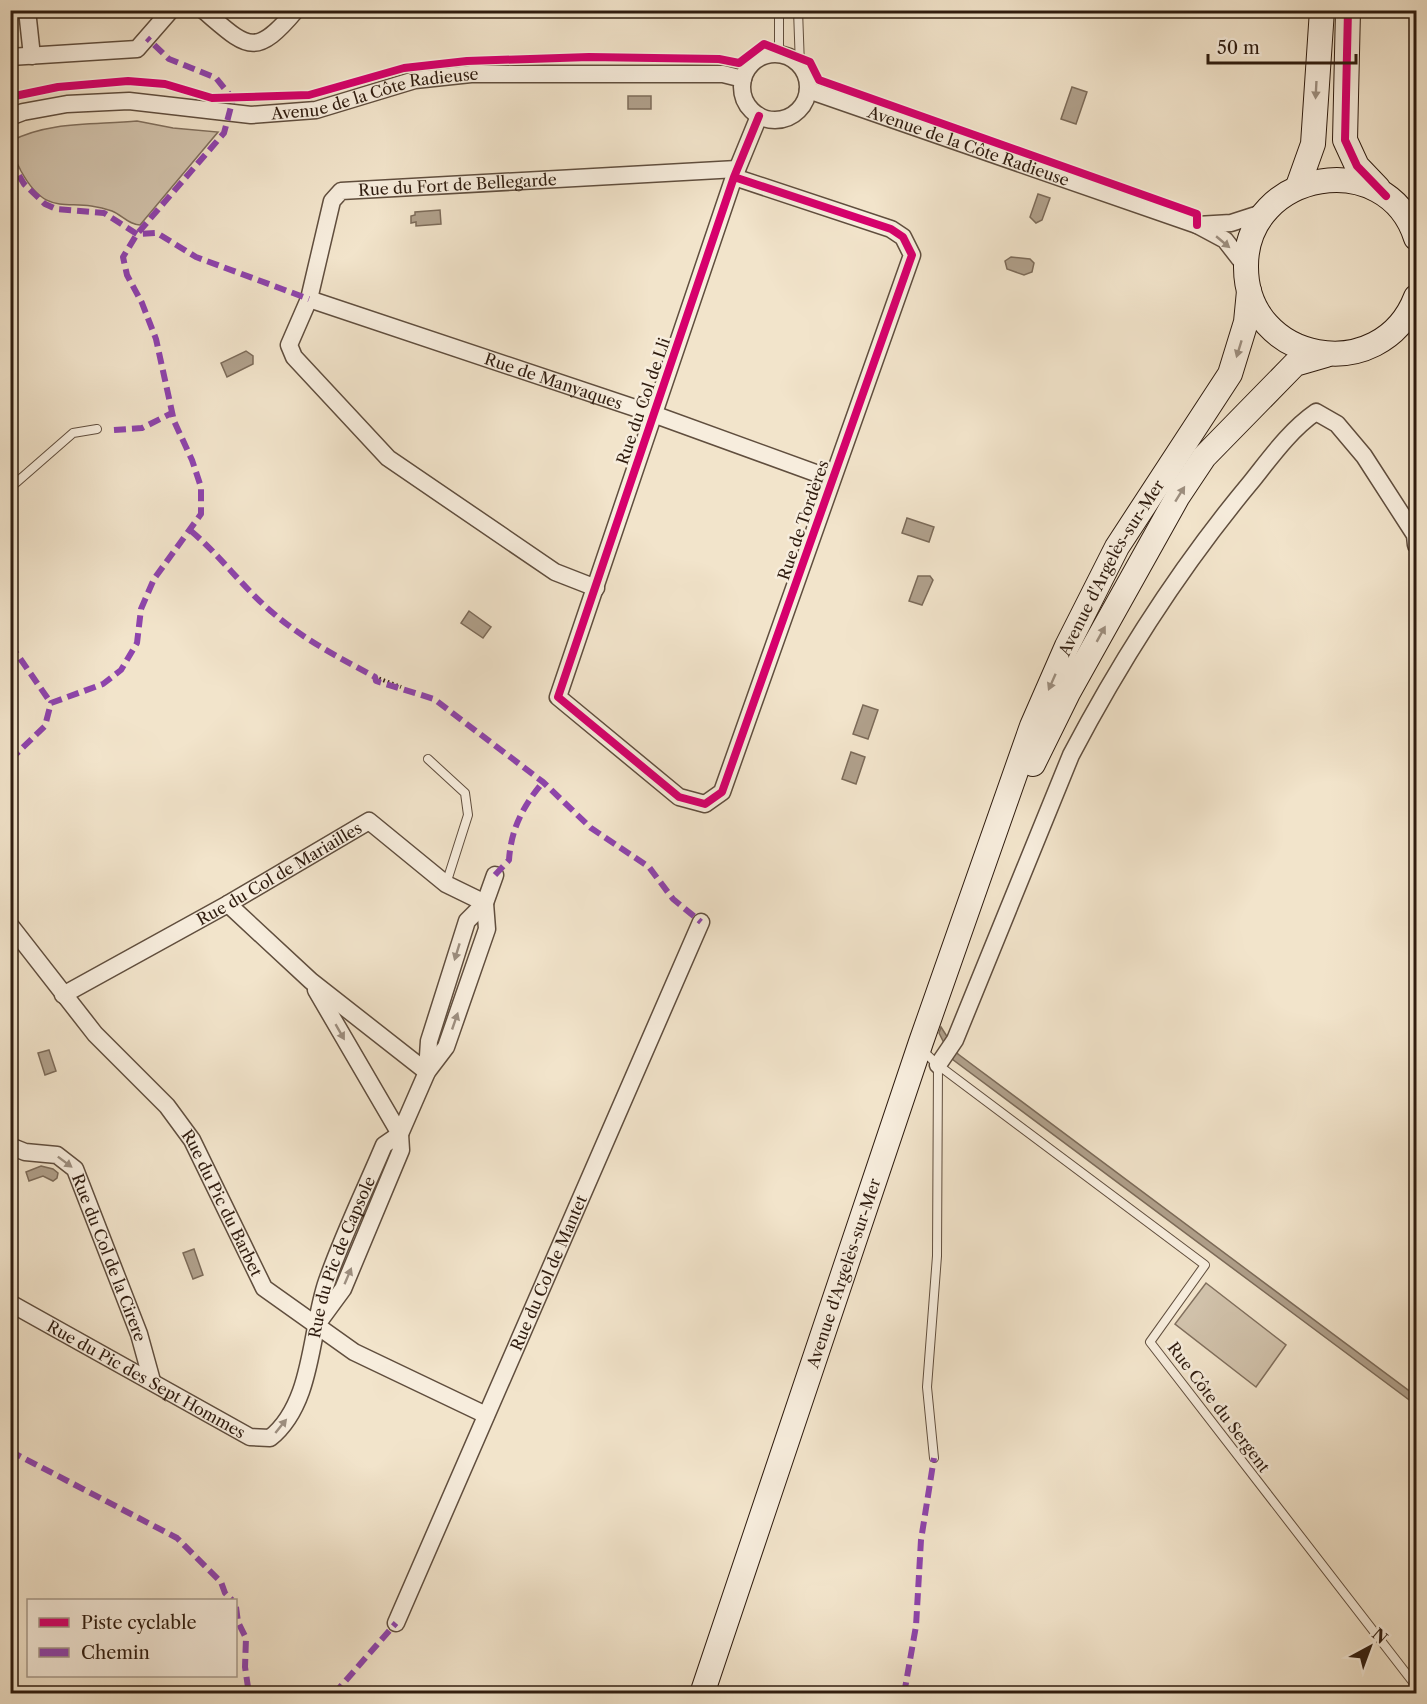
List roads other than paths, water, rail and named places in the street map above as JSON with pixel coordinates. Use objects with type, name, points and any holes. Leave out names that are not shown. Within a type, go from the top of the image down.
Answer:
[{"type":"main road","points":[[1298,186],[1313,144],[1322,10]]},
{"type":"main road","points":[[1348,10],[1346,140],[1357,166],[1402,212],[1416,238]]},
{"type":"main road","points":[[1386,196],[1366,185],[1344,179],[1320,180],[1298,186],[1280,197],[1265,212],[1254,229],[1248,247],[1246,267],[1249,291],[1260,315],[1278,335],[1300,348],[1326,355],[1358,351],[1388,337],[1416,332]]},
{"type":"main road","name":"Avenue d'Argelès-sur-Mer","points":[[702,1694],[919,1048],[1032,726],[1117,547],[1230,374],[1246,322],[1249,291]]},
{"type":"main road","points":[[1388,337],[1402,324],[1416,297]]},
{"type":"main road","name":"Avenue d'Argelès-sur-Mer","points":[[988,855],[1068,693],[1191,477],[1204,458],[1295,364],[1326,355]]},
{"type":"street","points":[[27,10],[32,56]]},
{"type":"street","points":[[10,57],[137,49],[171,10]]},
{"type":"street","points":[[203,10],[237,39],[254,43],[275,35],[296,10]]},
{"type":"street","points":[[779,54],[787,56],[800,66],[805,73],[808,90],[799,109],[790,116],[770,119],[759,116],[745,100],[743,79],[746,70],[760,57],[779,54]]},
{"type":"street","name":"Avenue de la Côte Radieuse","points":[[10,117],[23,112],[67,104],[129,101],[251,115],[316,110],[415,80],[471,74],[723,74],[743,79]]},
{"type":"street","name":"Avenue de la Côte Radieuse","points":[[808,90],[1197,225],[1225,240],[1246,267]]},
{"type":"street","name":"Rue du Col de Lli","points":[[558,697],[735,173],[759,116]]},
{"type":"street","name":"Rue du Fort de Bellegarde","points":[[596,588],[555,572],[388,458],[294,357],[289,345],[309,299],[332,201],[341,191],[735,173]]},
{"type":"street","name":"Rue de Tordères","points":[[558,697],[679,797],[705,804],[722,792],[912,255],[903,237],[891,229],[735,173]]},
{"type":"street","name":"Avenue de la Côte Radieuse","points":[[1197,225],[1231,223],[1265,212]]},
{"type":"street","name":"Rue de Manyaques","points":[[309,299],[653,414],[832,479]]},
{"type":"street","points":[[938,1065],[955,1040],[1071,755],[1089,720],[1173,584],[1218,521],[1299,424],[1316,412],[1337,424],[1364,456],[1415,536],[1416,544]]},
{"type":"street","name":"Rue du Col de Mariailles","points":[[63,995],[228,904],[369,821],[446,884],[485,903]]},
{"type":"street","name":"Rue du Pic de Capsole","points":[[317,1325],[343,1289],[401,1150],[400,1134],[427,1072],[446,1047],[487,929],[485,903],[495,875]]},
{"type":"street","points":[[228,904],[311,981],[427,1072]]},
{"type":"street","name":"Rue du Col de Mantet","points":[[396,1623],[700,922]]},
{"type":"street","name":"Rue du Pic du Barbet","points":[[10,925],[95,1034],[167,1106],[192,1140],[264,1288],[354,1352],[486,1415]]},
{"type":"street","points":[[311,981],[400,1134]]},
{"type":"street","name":"Rue du Col de la Cirere","points":[[10,1146],[25,1152],[57,1155],[75,1169],[139,1334],[152,1381]]},
{"type":"street","name":"Rue du Pic des Sept Hommes","points":[[10,1303],[250,1437],[270,1438],[284,1427],[306,1374],[317,1325]]},
{"type":"lane","points":[[779,10],[779,54]]},
{"type":"lane","points":[[798,10],[800,66]]},
{"type":"lane","points":[[10,488],[74,433],[97,429]]},
{"type":"lane","points":[[428,759],[465,793],[468,815],[446,884]]},
{"type":"lane","points":[[919,1048],[938,1065],[937,1256],[927,1387],[934,1458]]},
{"type":"lane","name":"Rue Côte du Sergent","points":[[938,1065],[1205,1264],[1150,1342],[1416,1686]]}]
